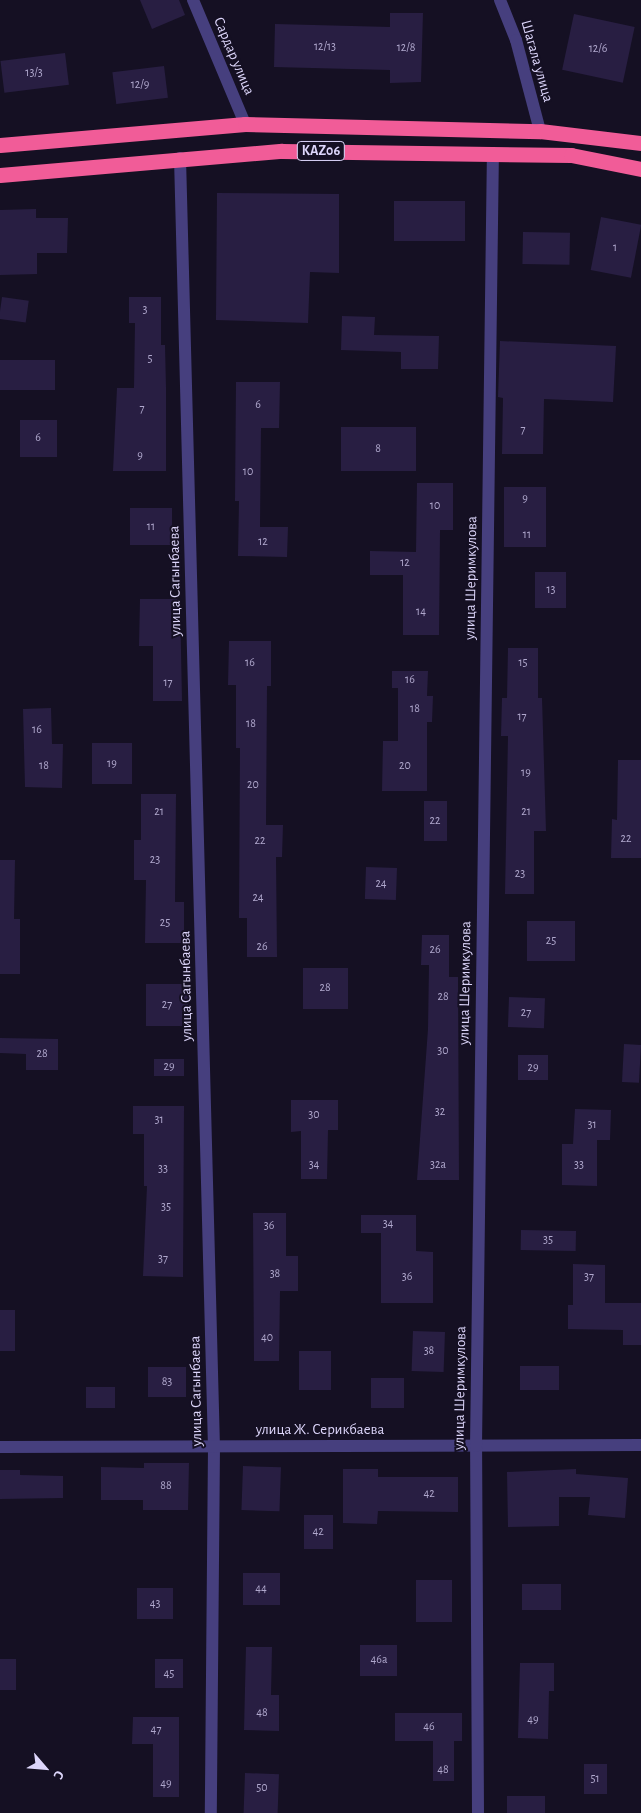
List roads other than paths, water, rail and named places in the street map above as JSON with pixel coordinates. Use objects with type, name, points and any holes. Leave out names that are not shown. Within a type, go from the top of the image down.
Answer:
[{"type":"highway","name":"KАZ06","points":[[0,145],[245,124],[540,131],[641,143]]},
{"type":"highway","name":"KАZ06","points":[[0,175],[180,158],[282,151],[571,155],[641,169]]},
{"type":"street","name":"Сардар улица","points":[[193,0],[245,124]]},
{"type":"street","name":"Шагала улица","points":[[500,0],[516,40],[540,131]]},
{"type":"street","name":"улица Шеримкулова","points":[[478,1813],[476,1446],[493,154]]},
{"type":"street","name":"улица Сагынбаева","points":[[180,158],[214,1446],[211,1813]]},
{"type":"street","name":"улица Ж. Серикбаева","points":[[0,1447],[641,1445]]}]
